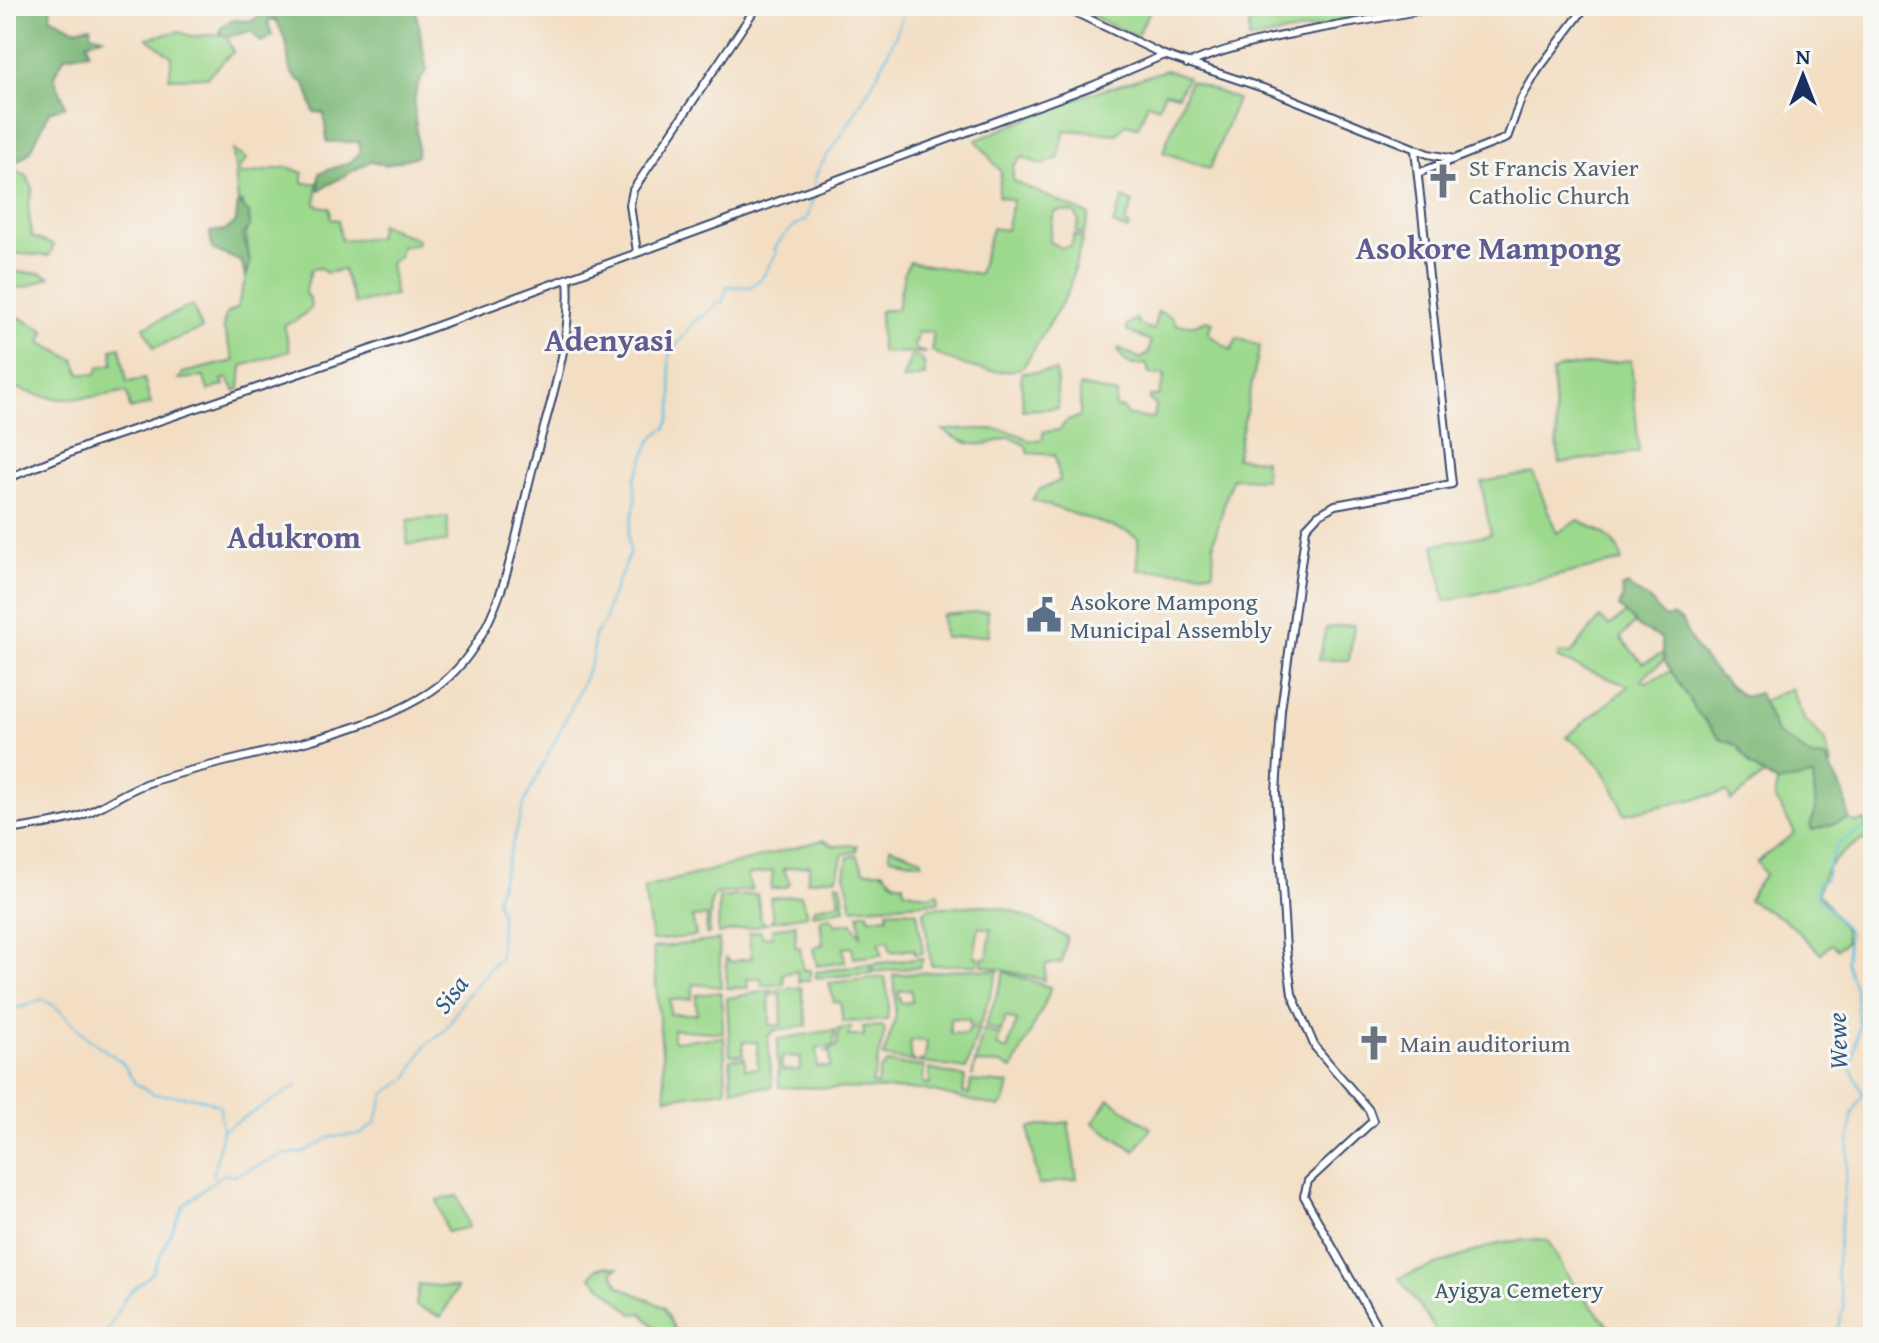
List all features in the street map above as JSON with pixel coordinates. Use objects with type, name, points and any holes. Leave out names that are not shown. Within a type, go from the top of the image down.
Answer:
[{"type":"street","points":[[637,252],[630,205],[633,190],[757,6]]},
{"type":"street","points":[[1062,6],[1187,64],[1275,92],[1415,150],[1454,159]]},
{"type":"street","points":[[1187,64],[1259,40],[1371,22],[1439,6]]},
{"type":"street","points":[[1418,173],[1507,138],[1533,79],[1586,6]]},
{"type":"street","points":[[6,479],[94,443],[171,420],[819,187],[1092,86],[1164,55]]},
{"type":"street","points":[[1383,1337],[1304,1196],[1311,1178],[1373,1121],[1369,1110],[1315,1047],[1292,994],[1282,905],[1276,793],[1281,710],[1306,528],[1318,515],[1335,505],[1452,484],[1415,150]]},
{"type":"street","points":[[6,831],[76,817],[156,780],[357,724],[402,708],[456,670],[475,644],[495,606],[507,567],[570,311],[568,278]]},
{"type":"green space","points":[[6,6],[51,6],[50,17],[74,29],[91,26],[91,34],[103,37],[87,42],[89,52],[65,56],[54,76],[66,106],[50,111],[30,152],[8,168]]},
{"type":"green space","points":[[263,6],[415,6],[427,71],[416,90],[417,156],[386,165],[371,161],[319,190],[319,173],[351,162],[360,152],[359,142],[327,142],[324,113],[314,112],[305,83],[291,73],[287,46],[277,21],[272,19],[268,22],[272,36],[261,42],[251,31],[227,37],[220,33],[221,28],[231,20],[252,21],[259,16]]},
{"type":"green space","points":[[1084,6],[1144,6],[1151,9],[1136,37],[1082,11]]},
{"type":"green space","points":[[1212,6],[1366,6],[1367,18],[1249,40],[1249,16]]},
{"type":"green space","points":[[180,31],[192,36],[215,34],[227,37],[233,52],[207,77],[169,78],[172,57],[147,38]]},
{"type":"green space","points":[[1166,70],[1188,77],[1178,95],[1165,92],[1158,107],[1148,103],[1138,127],[1126,124],[1117,134],[1065,130],[1058,159],[1041,165],[1023,157],[1013,166],[1013,181],[1089,215],[1084,234],[1076,232],[1079,221],[1075,213],[1061,210],[1054,213],[1049,242],[1061,248],[1071,246],[1074,235],[1083,237],[1068,292],[1024,366],[1014,370],[990,371],[952,361],[932,351],[933,332],[918,331],[917,341],[913,342],[916,350],[927,353],[881,352],[880,311],[897,309],[905,270],[910,262],[979,274],[992,228],[1006,230],[1013,200],[998,196],[1001,172],[976,140],[1080,97]]},
{"type":"green space","points":[[1190,81],[1237,99],[1210,169],[1163,152]]},
{"type":"green space","points":[[233,150],[247,159],[238,169],[241,175],[288,167],[303,173],[303,183],[317,183],[316,205],[330,208],[331,219],[338,220],[341,240],[377,238],[380,224],[418,240],[416,245],[401,246],[399,257],[390,263],[395,295],[355,304],[343,270],[326,273],[321,268],[311,269],[305,294],[310,298],[311,308],[297,320],[284,325],[290,351],[242,366],[240,389],[235,391],[227,378],[222,380],[224,385],[208,391],[204,377],[179,379],[183,373],[234,361],[223,327],[226,314],[237,308],[250,264],[242,202],[238,202]]},
{"type":"green space","points":[[6,168],[26,175],[33,188],[28,206],[32,237],[54,245],[49,256],[6,253]]},
{"type":"green space","points":[[1123,198],[1133,203],[1125,222],[1130,227],[1127,230],[1113,224]]},
{"type":"green space","points":[[238,202],[249,213],[250,226],[243,234],[250,264],[245,277],[242,262],[212,249],[210,232],[226,230],[236,222]]},
{"type":"green space","points":[[6,272],[40,273],[50,277],[26,287],[13,288],[6,297]]},
{"type":"green space","points":[[192,305],[202,329],[154,348],[144,327]]},
{"type":"green space","points":[[1158,311],[1172,317],[1177,325],[1194,325],[1207,320],[1213,322],[1208,334],[1231,350],[1237,338],[1260,346],[1236,458],[1264,460],[1265,479],[1232,478],[1214,540],[1213,572],[1138,570],[1138,538],[1032,500],[1040,489],[1060,481],[1055,455],[1029,453],[1025,445],[1010,437],[975,444],[943,430],[1000,430],[1030,441],[1043,439],[1043,432],[1059,430],[1066,422],[1080,416],[1080,386],[1117,394],[1115,408],[1123,408],[1128,416],[1154,418],[1156,405],[1150,401],[1150,396],[1159,396],[1165,375],[1149,374],[1147,364],[1130,364],[1118,352],[1119,348],[1141,359],[1149,353],[1151,341],[1127,331],[1127,325],[1136,319],[1140,325],[1153,330]]},
{"type":"green space","points":[[15,315],[45,331],[41,343],[75,360],[80,374],[96,374],[99,367],[113,364],[112,349],[120,347],[127,382],[144,379],[151,404],[130,409],[127,393],[123,392],[64,399],[38,395],[6,384],[6,321],[10,322]]},
{"type":"green space","points":[[911,356],[917,356],[924,362],[925,376],[902,380]]},
{"type":"green space","points":[[1631,360],[1639,452],[1559,463],[1552,372],[1559,368]]},
{"type":"green space","points":[[1056,371],[1058,408],[1023,410],[1021,373]]},
{"type":"green space","points":[[1533,473],[1557,533],[1578,520],[1612,540],[1622,561],[1445,601],[1434,545],[1491,534],[1481,482]]},
{"type":"green space","points":[[448,517],[447,542],[407,544],[408,520]]},
{"type":"green space","points":[[1627,585],[1652,602],[1664,618],[1673,616],[1682,621],[1699,653],[1735,690],[1744,697],[1759,693],[1776,733],[1812,757],[1825,758],[1845,796],[1849,819],[1813,830],[1810,826],[1816,809],[1813,776],[1777,783],[1751,766],[1737,745],[1720,739],[1697,712],[1664,660],[1661,638],[1641,629],[1619,607],[1623,596],[1621,588]]},
{"type":"green space","points":[[987,611],[989,635],[944,638],[942,615]]},
{"type":"green space","points":[[1627,613],[1636,622],[1620,638],[1643,663],[1664,653],[1664,660],[1641,679],[1646,682],[1672,671],[1720,739],[1737,745],[1751,766],[1764,775],[1731,801],[1727,792],[1624,814],[1602,769],[1566,737],[1629,686],[1558,659],[1558,653],[1571,654],[1600,618],[1609,626]]},
{"type":"green space","points":[[1354,625],[1349,660],[1319,660],[1326,628]]},
{"type":"green space","points":[[1791,688],[1804,719],[1824,740],[1832,766],[1825,758],[1812,757],[1776,733],[1763,701]]},
{"type":"green space","points":[[1813,775],[1816,809],[1812,830],[1849,819],[1856,823],[1864,820],[1869,837],[1844,852],[1824,875],[1819,893],[1845,930],[1846,942],[1837,949],[1831,944],[1821,954],[1787,921],[1748,900],[1765,874],[1757,862],[1795,833],[1775,798],[1777,783]]},
{"type":"green space","points":[[823,840],[834,846],[857,845],[857,851],[843,854],[837,877],[807,881],[810,865],[783,869],[790,883],[786,887],[771,889],[773,871],[747,875],[752,890],[715,894],[711,902],[709,934],[706,934],[707,916],[692,917],[696,936],[652,941],[644,888]]},
{"type":"green space","points":[[890,847],[922,859],[922,863],[890,857]]},
{"type":"green space","points":[[857,855],[864,871],[883,871],[894,882],[903,884],[904,890],[930,896],[938,892],[939,902],[852,908],[845,874],[848,857]]},
{"type":"green space","points":[[836,883],[841,884],[845,909],[812,914],[814,908],[840,902]]},
{"type":"green space","points":[[757,894],[761,920],[766,924],[718,934],[719,898]]},
{"type":"green space","points":[[801,895],[807,915],[770,922],[773,919],[770,898]]},
{"type":"green space","points":[[984,905],[1014,911],[1067,937],[1062,963],[1046,964],[1044,980],[982,965],[982,958],[987,958],[991,929],[979,927],[974,956],[979,958],[978,965],[931,965],[924,912],[928,908]]},
{"type":"green space","points":[[887,911],[917,912],[923,953],[915,954],[914,949],[891,952],[888,940],[879,942],[882,955],[854,958],[852,947],[843,948],[845,962],[817,966],[813,948],[823,944],[820,919],[831,917],[836,925],[852,923],[861,936],[859,914],[868,912],[869,918],[888,916]]},
{"type":"green space","points":[[796,924],[795,947],[800,947],[803,970],[810,970],[810,980],[799,982],[797,971],[783,974],[784,984],[762,986],[761,978],[747,979],[748,988],[727,988],[726,958],[731,962],[752,958],[748,933],[761,931],[762,937],[772,936],[772,929]]},
{"type":"green space","points":[[719,940],[721,987],[694,984],[691,999],[670,1000],[670,1014],[697,1014],[696,995],[721,992],[723,1033],[673,1029],[673,1041],[724,1037],[726,1090],[666,1098],[653,948]]},
{"type":"green space","points":[[923,958],[920,967],[873,972],[872,964]]},
{"type":"green space","points":[[869,964],[871,973],[816,978],[816,972]]},
{"type":"green space","points":[[972,969],[998,971],[980,1025],[969,1024],[969,1019],[950,1018],[950,1033],[967,1034],[969,1028],[979,1028],[966,1069],[918,1062],[925,1059],[927,1041],[911,1040],[910,1057],[915,1062],[883,1057],[895,1019],[895,999],[900,998],[900,1003],[912,1002],[911,990],[899,991],[899,995],[895,996],[893,975]]},
{"type":"green space","points":[[1005,972],[1050,987],[1013,1069],[1001,1064],[975,1063],[983,1030],[1000,1035],[997,1046],[1007,1050],[1017,1021],[1006,1017],[1001,1031],[985,1027]]},
{"type":"green space","points":[[885,977],[889,1001],[887,1020],[843,1022],[840,1002],[834,1002],[829,983]]},
{"type":"green space","points":[[801,987],[807,1026],[773,1031],[768,1036],[772,1087],[732,1089],[730,1059],[745,1058],[745,1069],[758,1068],[757,1042],[743,1042],[743,1055],[730,1055],[727,998],[773,990],[773,994],[769,995],[770,1025],[782,1025],[781,995],[776,990]]},
{"type":"green space","points":[[882,1026],[885,1030],[872,1084],[877,1085],[880,1070],[887,1063],[924,1067],[923,1083],[930,1084],[929,1069],[965,1077],[963,1093],[969,1094],[971,1081],[1009,1084],[1004,1103],[999,1107],[924,1090],[779,1087],[778,1065],[782,1065],[782,1070],[800,1070],[801,1057],[783,1056],[782,1062],[777,1062],[778,1039],[835,1030],[833,1046],[817,1048],[817,1067],[830,1067],[830,1052],[826,1051],[837,1046],[838,1029],[851,1027],[849,1036],[864,1036],[863,1027]]},
{"type":"green space","points":[[1109,1099],[1151,1128],[1135,1151],[1093,1123]]},
{"type":"green space","points":[[1068,1122],[1077,1179],[1038,1185],[1029,1128]]},
{"type":"green space","points":[[458,1196],[469,1227],[447,1232],[437,1200]]},
{"type":"green space","name":"Ayigya Cemetery","points":[[1548,1241],[1569,1278],[1614,1333],[1613,1337],[1441,1337],[1399,1278],[1502,1242]]},
{"type":"green space","points":[[606,1266],[618,1268],[612,1271],[619,1286],[664,1307],[678,1337],[658,1337],[660,1333],[642,1313],[633,1314],[591,1277],[596,1269]]},
{"type":"green space","points":[[419,1284],[457,1288],[441,1317],[416,1306]]},
{"type":"waterway","points":[[814,185],[821,165],[886,57],[905,6]]},
{"type":"waterway","name":"Sisa","points":[[104,1337],[126,1296],[152,1273],[184,1205],[223,1174],[233,1176],[286,1154],[303,1153],[331,1137],[361,1134],[375,1123],[385,1093],[407,1079],[426,1045],[445,1030],[465,998],[500,957],[501,915],[496,899],[525,801],[575,700],[593,657],[594,636],[605,621],[607,607],[630,553],[628,535],[636,498],[634,478],[649,444],[666,428],[672,411],[669,356],[695,320],[705,316],[717,303],[722,304],[727,286],[750,287],[762,278],[781,239],[807,219],[815,191]]},
{"type":"waterway","name":"Wewe","points":[[1835,1337],[1844,1307],[1836,1272],[1852,1114],[1863,1094],[1851,1068],[1859,1027],[1855,989],[1846,962],[1849,932],[1818,897],[1817,884],[1826,879],[1836,847],[1873,822]]},
{"type":"waterway","points":[[6,1008],[22,1007],[42,999],[122,1062],[135,1083],[153,1094],[200,1098],[220,1106],[222,1131],[213,1177]]},
{"type":"waterway","points":[[223,1130],[297,1086]]},
{"type":"place","name":"St Francis Xavier Catholic Church","points":[[1443,181]]},
{"type":"place","name":"Asokore Mampong Municipal Assembly","points":[[1044,615]]},
{"type":"place","name":"Main auditorium","points":[[1374,1043]]},
{"type":"district","name":"Asokore Mampong","points":[[1488,247]]},
{"type":"district","name":"Adenyasi","points":[[609,339]]},
{"type":"district","name":"Adukrom","points":[[294,536]]}]
